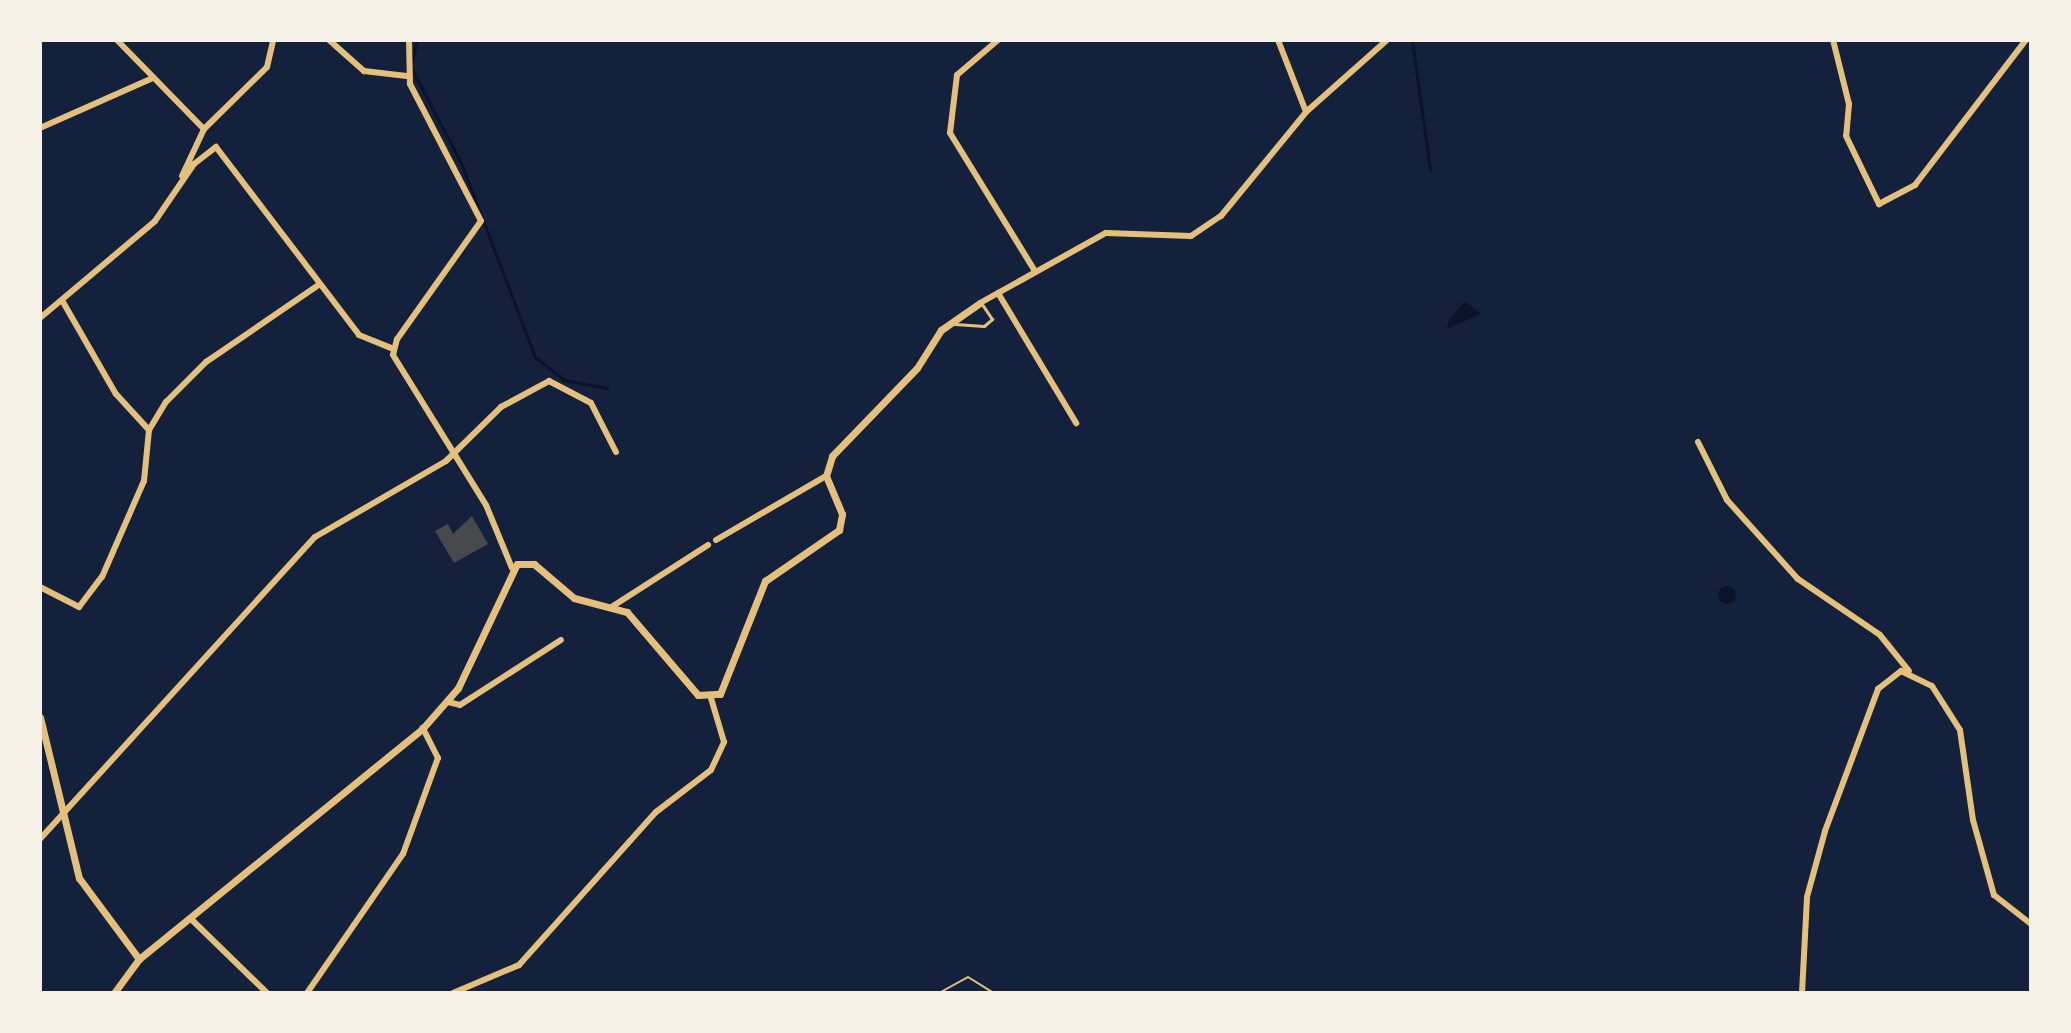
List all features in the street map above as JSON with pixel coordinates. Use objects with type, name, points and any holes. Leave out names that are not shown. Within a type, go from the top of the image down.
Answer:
[{"type":"street","points":[[117,40],[204,129]]},
{"type":"street","points":[[40,318],[63,302],[155,221],[179,183],[204,129],[267,67],[273,40]]},
{"type":"street","points":[[329,40],[364,71],[407,76]]},
{"type":"street","points":[[393,349],[480,226],[407,76],[409,40]]},
{"type":"street","points":[[998,40],[955,81],[948,112],[952,142],[1035,271]]},
{"type":"street","points":[[1278,40],[1306,112]]},
{"type":"street","points":[[711,698],[732,677],[765,581],[839,530],[842,514],[826,476],[832,456],[951,322],[1035,271],[1106,233],[1191,236],[1221,216],[1306,112],[1387,40]]},
{"type":"street","points":[[1833,40],[1849,104],[1846,136],[1879,204],[1915,185],[2026,40]]},
{"type":"street","points":[[40,128],[153,78]]},
{"type":"street","points":[[114,993],[139,959],[423,728],[448,702],[488,637],[512,568],[495,522],[393,349],[359,335],[317,286],[216,147],[179,183]]},
{"type":"street","points":[[40,587],[74,609],[93,591],[144,481],[149,430],[206,362],[317,286]]},
{"type":"street","points":[[998,293],[1076,423]]},
{"type":"street","points":[[63,302],[116,394],[149,430]]},
{"type":"street","points":[[40,839],[315,537],[454,453],[501,407],[549,381],[599,412],[616,452]]},
{"type":"street","points":[[1698,442],[1727,500],[1798,579],[1880,635],[1909,671],[1932,686],[1960,730],[1973,820],[1994,895],[2031,924]]},
{"type":"street","points":[[716,540],[826,476]]},
{"type":"street","points":[[613,606],[708,545]]},
{"type":"street","points":[[453,993],[519,965],[656,812],[711,770],[724,742],[711,698],[693,690],[637,619],[613,606],[574,598],[534,564],[512,568]]},
{"type":"street","points":[[448,702],[460,705],[561,640]]},
{"type":"street","points":[[1802,993],[1807,897],[1825,831],[1878,689],[1909,671]]},
{"type":"street","points":[[40,717],[61,815],[90,899],[139,959]]},
{"type":"street","points":[[307,993],[403,854],[438,758],[423,728]]},
{"type":"street","points":[[191,919],[267,993]]},
{"type":"lane","points":[[951,322],[984,326],[992,319],[980,303]]},
{"type":"path","points":[[939,993],[968,977],[994,993]]},
{"type":"water","points":[[1465,301],[1481,314],[1447,329],[1449,320]]},
{"type":"water","points":[[1727,586],[1736,595],[1727,604],[1718,595]]},
{"type":"building","points":[[472,516],[488,544],[454,563],[435,531],[448,524],[453,534]]},
{"type":"waterway","points":[[412,61],[417,40]]},
{"type":"waterway","points":[[1412,40],[1430,170]]},
{"type":"waterway","points":[[412,69],[462,165],[535,357],[564,380],[607,388]]}]
